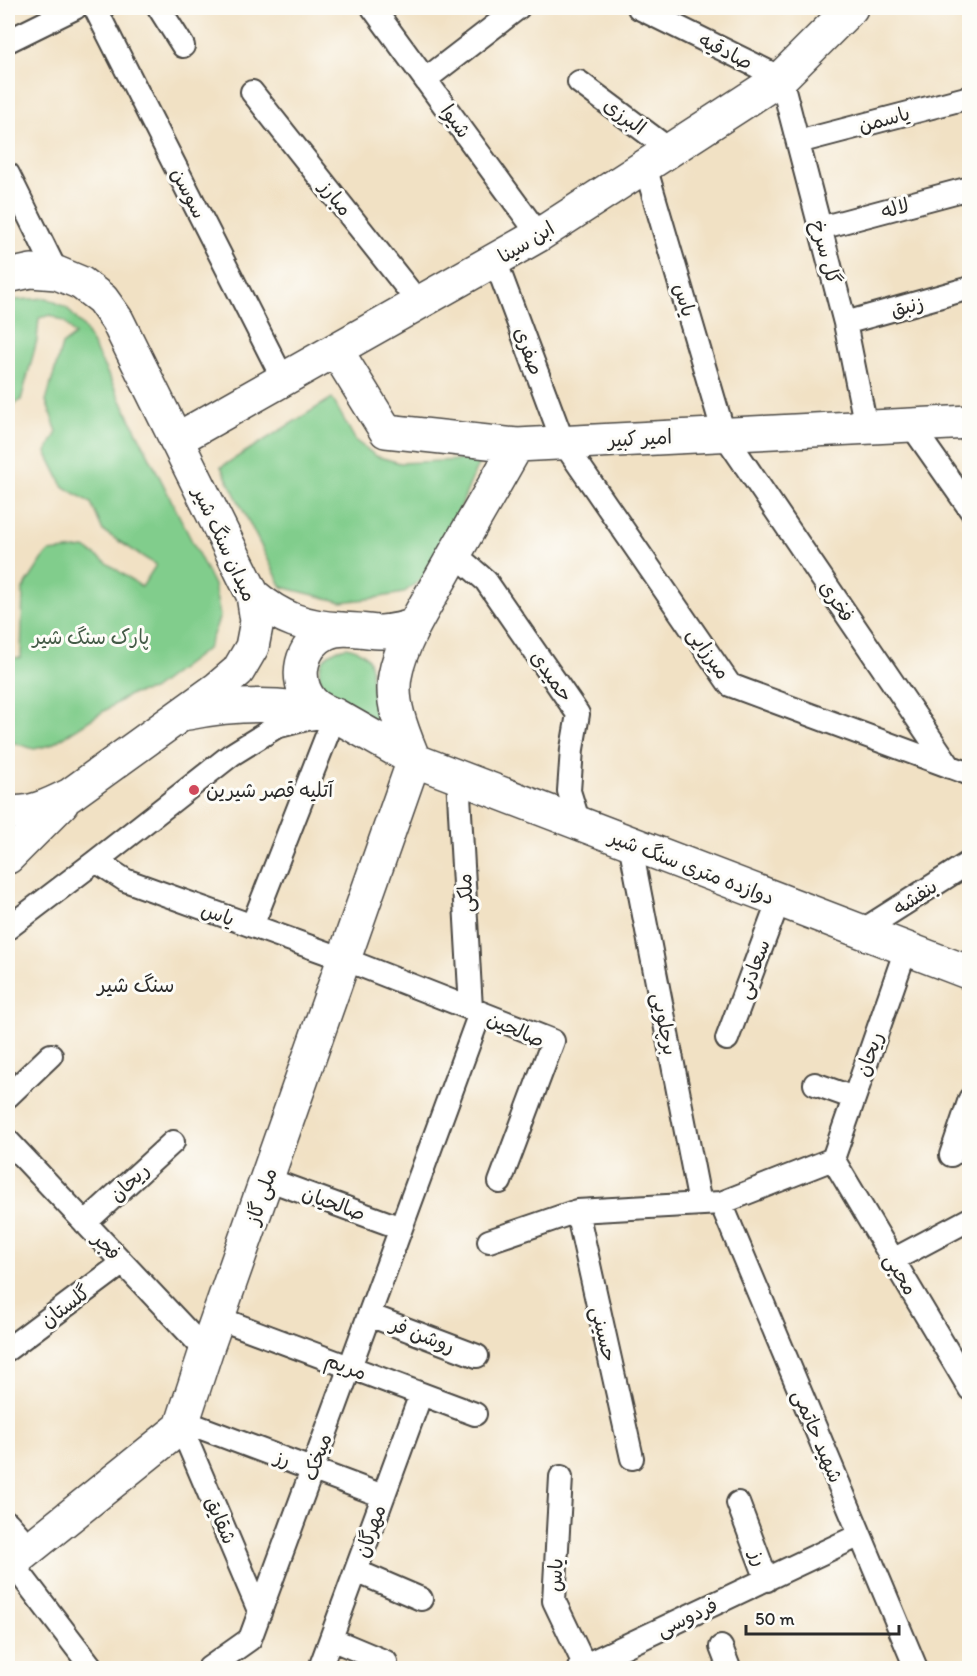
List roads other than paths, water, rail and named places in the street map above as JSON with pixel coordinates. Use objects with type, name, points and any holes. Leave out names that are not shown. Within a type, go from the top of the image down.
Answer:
[{"type":"street","points":[[8,40],[75,8]]},
{"type":"street","name":"سوسن","points":[[95,8],[284,379]]},
{"type":"street","points":[[159,8],[183,46]]},
{"type":"street","name":"شیوا","points":[[373,8],[539,235]]},
{"type":"street","points":[[426,79],[518,8]]},
{"type":"street","name":"صادقیه","points":[[639,8],[781,78]]},
{"type":"street","name":"ابن سینا","points":[[176,440],[539,235],[781,78],[851,8]]},
{"type":"street","name":"گل سرخ","points":[[781,78],[845,323],[866,427]]},
{"type":"street","name":"البرزی","points":[[579,82],[658,158]]},
{"type":"street","name":"مبارز","points":[[252,92],[419,303]]},
{"type":"street","name":"یاسمن","points":[[798,142],[969,96]]},
{"type":"street","name":"یاس","points":[[658,158],[724,434]]},
{"type":"street","points":[[8,174],[57,273]]},
{"type":"street","name":"لاله","points":[[820,228],[969,188]]},
{"type":"street","name":"صفری","points":[[495,260],[563,442]]},
{"type":"street","name":"میدان سنگ شیر","points":[[8,276],[31,271],[57,273],[81,283],[102,299],[117,320],[253,595],[257,621],[252,647],[238,671],[218,688],[70,795],[43,808],[8,812]]},
{"type":"street","name":"زنبق","points":[[845,323],[969,288]]},
{"type":"street","name":"امیر کبیر","points":[[336,350],[386,431],[517,445],[969,422]]},
{"type":"street","points":[[911,425],[969,508]]},
{"type":"street","name":"فخری","points":[[724,434],[960,771]]},
{"type":"street","name":"میرزایی","points":[[563,442],[730,685],[960,771]]},
{"type":"street","points":[[414,760],[398,718],[395,700],[394,678],[399,660],[414,625],[517,445]]},
{"type":"street","name":"حمیدی","points":[[455,554],[486,581],[578,714],[572,749],[569,791],[579,823]]},
{"type":"street","points":[[253,595],[269,609],[288,619],[321,628],[383,632],[414,625]]},
{"type":"street","points":[[335,715],[322,710],[312,701],[304,690],[301,676],[302,663],[307,650],[328,632],[341,629]]},
{"type":"street","points":[[181,715],[208,709],[270,704],[335,715]]},
{"type":"street","points":[[8,928],[231,755],[276,727],[307,718],[335,715]]},
{"type":"street","points":[[252,926],[335,715]]},
{"type":"street","name":"دوازده متری سنگ شیر","points":[[335,715],[414,760],[969,974]]},
{"type":"street","name":"ملی گاز","points":[[182,1424],[414,760]]},
{"type":"street","name":"ملکی","points":[[401,1227],[476,1011],[458,777]]},
{"type":"street","points":[[8,857],[70,795]]},
{"type":"street","name":"برچلویی","points":[[630,843],[710,1204]]},
{"type":"street","name":"یاس","points":[[96,861],[125,880],[344,959]]},
{"type":"street","name":"بنفشه","points":[[861,932],[967,867]]},
{"type":"street","name":"سعادتی","points":[[727,1039],[779,900]]},
{"type":"street","name":"ریحان","points":[[833,1159],[906,949]]},
{"type":"street","name":"صالحین","points":[[344,959],[553,1041],[500,1182]]},
{"type":"street","points":[[8,1096],[51,1055]]},
{"type":"street","points":[[815,1084],[854,1098]]},
{"type":"street","points":[[951,1155],[969,1099]]},
{"type":"street","name":"فجر","points":[[8,1141],[206,1351]]},
{"type":"street","name":"ریحان","points":[[85,1223],[173,1142]]},
{"type":"street","points":[[489,1241],[577,1211],[710,1204],[833,1159]]},
{"type":"street","name":"محبی","points":[[833,1159],[969,1389]]},
{"type":"street","name":"صالحیان","points":[[267,1179],[401,1227]]},
{"type":"street","name":"شهید حاتمی","points":[[710,1204],[860,1535],[916,1668]]},
{"type":"street","name":"حسینی","points":[[577,1211],[632,1458]]},
{"type":"street","points":[[893,1260],[969,1219]]},
{"type":"street","name":"میخک","points":[[209,1668],[250,1639],[401,1227]]},
{"type":"street","name":"گلستان","points":[[8,1349],[123,1263]]},
{"type":"street","name":"روشن فر","points":[[369,1315],[477,1356]]},
{"type":"street","name":"مریم","points":[[218,1318],[475,1414]]},
{"type":"street","name":"مهرگان","points":[[320,1668],[421,1394]]},
{"type":"street","points":[[16,1559],[182,1424]]},
{"type":"street","name":"رز","points":[[182,1424],[383,1496]]},
{"type":"street","name":"شقایق","points":[[182,1424],[260,1613]]},
{"type":"street","name":"یاس","points":[[561,1478],[554,1601],[582,1667]]},
{"type":"street","name":"رز","points":[[738,1503],[767,1580]]},
{"type":"street","points":[[8,1523],[16,1559],[92,1668]]},
{"type":"street","name":"فردوسی","points":[[582,1667],[860,1535]]},
{"type":"street","points":[[356,1572],[420,1599]]},
{"type":"street","points":[[331,1639],[386,1662]]},
{"type":"street","points":[[721,1647],[729,1668]]},
{"type":"place","name":"آتلیه قصر شیرین","points":[[194,790]]},
{"type":"district","name":"سنگ شیر","points":[[136,985]]},
{"type":"park label","name":"پارک سنگ شیر","points":[[91,637]]}]
